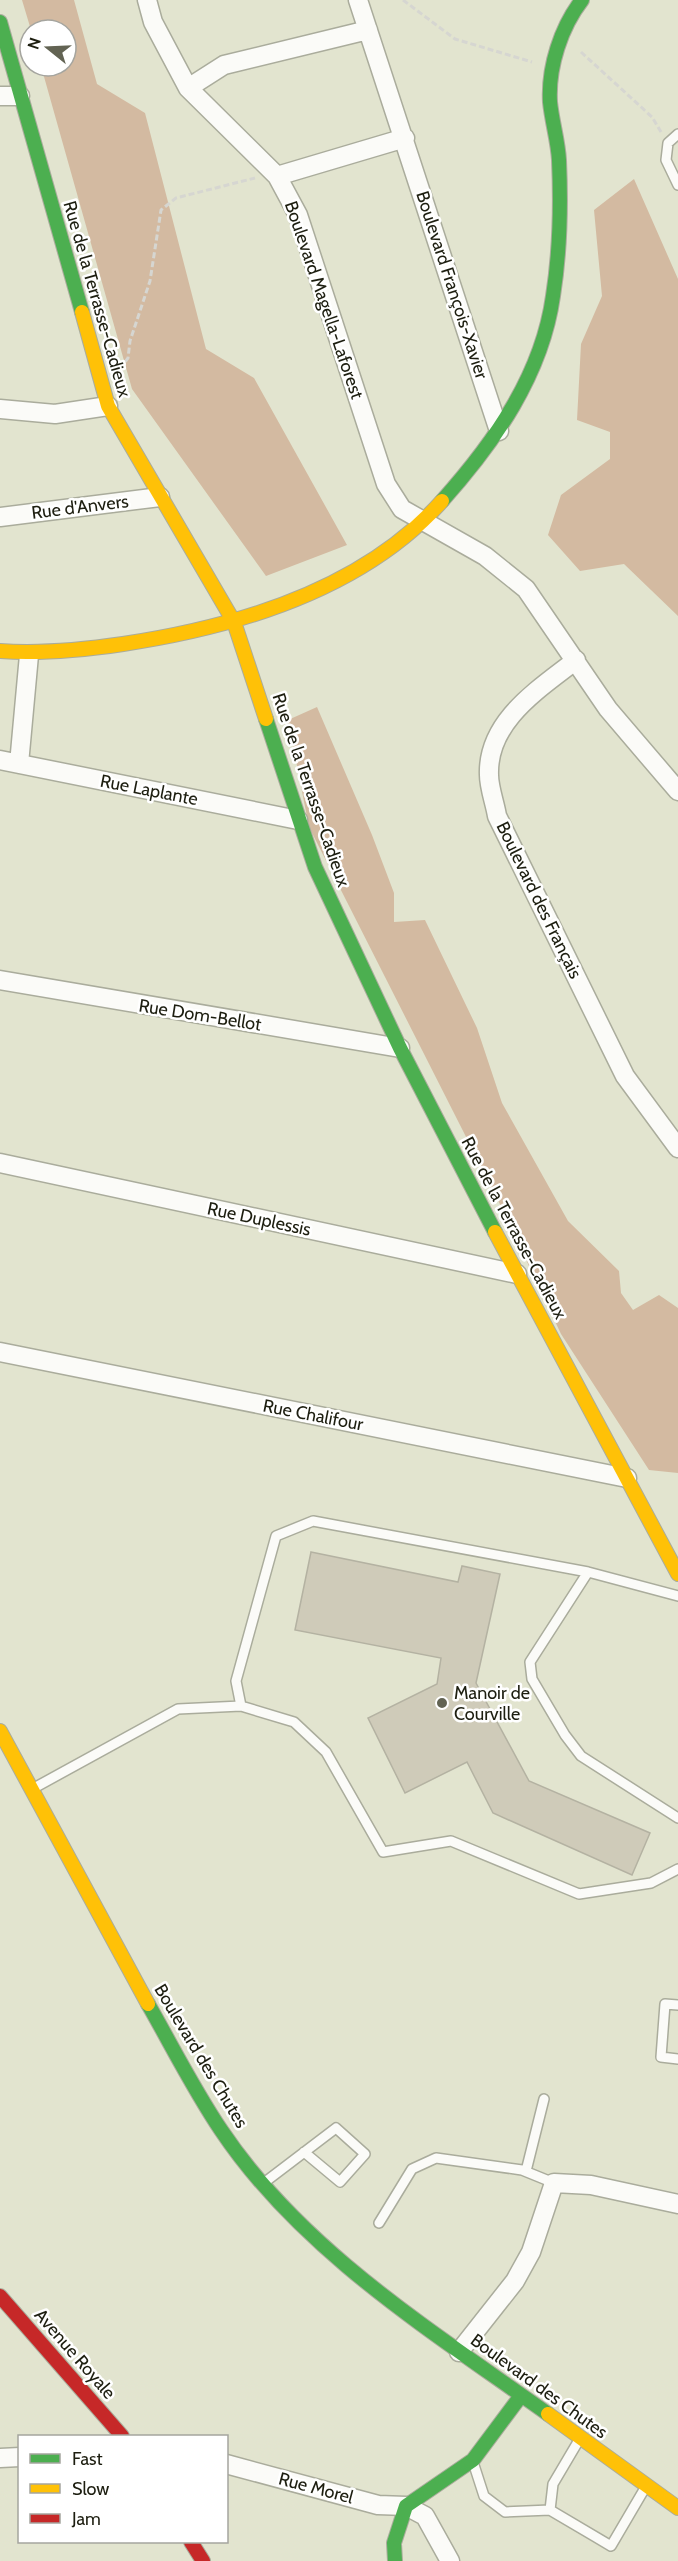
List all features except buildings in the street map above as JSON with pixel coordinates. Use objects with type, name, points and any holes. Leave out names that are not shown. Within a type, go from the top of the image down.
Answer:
[{"type":"street","name":"Boulevard Magella-Laforest","points":[[147,0],[153,22],[188,88],[277,176],[298,215],[386,484],[402,509],[422,522]]},
{"type":"street","name":"Boulevard François-Xavier","points":[[358,0],[499,431]]},
{"type":"street","points":[[0,651],[29,655],[140,642],[234,622],[289,603],[352,573],[422,522],[462,480],[499,431],[529,379],[550,317],[559,236],[560,158],[550,91],[568,20],[582,0]]},
{"type":"street","name":"Rue de la Terrasse-Cadieux","points":[[0,22],[108,406],[234,622],[315,867],[400,1048],[517,1274],[678,1574]]},
{"type":"street","points":[[188,88],[224,65],[368,30]]},
{"type":"street","points":[[0,96],[20,96]]},
{"type":"street","points":[[277,176],[405,138]]},
{"type":"street","points":[[0,409],[55,414],[108,406]]},
{"type":"street","name":"Rue d'Anvers","points":[[0,518],[160,497]]},
{"type":"street","points":[[422,522],[504,569],[526,589],[608,709],[678,791]]},
{"type":"street","points":[[19,764],[29,655]]},
{"type":"street","name":"Boulevard des Français","points":[[576,660],[521,702],[496,739],[489,774],[497,816],[625,1076],[678,1148]]},
{"type":"street","name":"Rue Laplante","points":[[0,760],[298,820]]},
{"type":"street","name":"Rue Dom-Bellot","points":[[0,980],[400,1048]]},
{"type":"street","name":"Rue Duplessis","points":[[0,1163],[517,1274]]},
{"type":"street","name":"Rue Chalifour","points":[[0,1352],[627,1478]]},
{"type":"street","name":"Boulevard des Chutes","points":[[0,1731],[144,1997],[215,2120],[263,2183],[327,2249],[459,2352],[678,2508]]},
{"type":"street","points":[[459,2352],[515,2282],[531,2252],[554,2183],[591,2185],[678,2204]]},
{"type":"street","name":"Avenue Royale","points":[[0,2296],[120,2435]]},
{"type":"street","points":[[396,2561],[394,2543],[406,2506],[443,2483],[473,2460],[520,2397]]},
{"type":"street","points":[[0,2458],[18,2457]]},
{"type":"street","name":"Rue Morel","points":[[228,2465],[378,2505],[406,2506]]},
{"type":"street","points":[[406,2506],[425,2516],[450,2561]]},
{"type":"street","points":[[192,2543],[203,2561]]},
{"type":"lane","points":[[678,134],[668,144],[666,160],[678,185]]},
{"type":"lane","points":[[241,1706],[236,1682],[276,1536],[313,1521],[588,1572],[678,1596]]},
{"type":"lane","points":[[588,1572],[530,1662],[532,1679],[565,1735],[581,1756],[678,1818]]},
{"type":"lane","points":[[32,1789],[178,1709],[241,1706],[294,1722],[326,1752],[383,1852],[451,1841],[579,1894],[651,1883],[678,1869]]},
{"type":"lane","points":[[678,2006],[665,2004],[661,2057],[678,2059]]},
{"type":"lane","points":[[526,2171],[544,2099]]},
{"type":"lane","points":[[263,2183],[304,2152],[336,2128],[365,2154],[340,2182],[304,2152]]},
{"type":"lane","points":[[379,2223],[412,2169],[436,2158],[526,2171],[554,2183]]},
{"type":"lane","points":[[550,2510],[553,2484],[580,2438]]},
{"type":"lane","points":[[473,2460],[484,2496],[505,2512],[550,2510],[610,2546],[647,2485]]},
{"type":"path","points":[[404,0],[454,39],[541,65]]},
{"type":"path","points":[[580,52],[652,117],[668,144]]},
{"type":"path","points":[[119,371],[128,358],[130,341],[150,281],[160,210],[176,198],[258,177],[259,157]]},
{"type":"shaded area","points":[[22,0],[74,0],[97,84],[145,113],[206,349],[254,378],[347,545],[266,576],[132,389],[44,78],[78,78],[78,18],[27,18]]},
{"type":"shaded area","points":[[634,179],[678,279],[678,616],[624,564],[580,571],[548,535],[561,495],[610,459],[610,432],[577,420],[581,344],[602,296],[594,210]]},
{"type":"shaded area","points":[[317,707],[372,835],[394,893],[394,922],[425,920],[477,1028],[502,1103],[568,1221],[619,1271],[621,1293],[633,1310],[659,1295],[678,1308],[678,1473],[649,1470],[561,1334],[497,1198],[309,827],[288,720]]},
{"type":"traffic: fast","points":[[442,501],[480,456],[513,406],[527,380],[547,325],[559,245],[560,211],[558,153],[550,102],[551,75],[562,35],[582,0]]},
{"type":"traffic: fast","points":[[0,22],[82,312]]},
{"type":"traffic: fast","points":[[266,719],[315,867],[400,1048],[495,1232]]},
{"type":"traffic: fast","points":[[148,2004],[192,2084],[221,2130],[254,2174],[290,2214],[371,2286],[548,2414]]},
{"type":"traffic: fast","points":[[395,2561],[394,2543],[406,2506],[473,2460],[520,2397]]},
{"type":"traffic: slow","points":[[82,312],[108,406],[234,622],[266,719]]},
{"type":"traffic: slow","points":[[0,651],[62,651],[123,644],[166,637],[253,615],[296,600],[336,581],[375,558],[410,532],[442,501]]},
{"type":"traffic: slow","points":[[495,1232],[678,1574]]},
{"type":"traffic: slow","points":[[0,1731],[148,2004]]},
{"type":"traffic: slow","points":[[548,2414],[678,2508]]},
{"type":"traffic: jam","points":[[0,2296],[121,2435]]},
{"type":"traffic: jam","points":[[192,2543],[203,2561]]},
{"type":"place","name":"Manoir de Courville","points":[[442,1703]]}]
